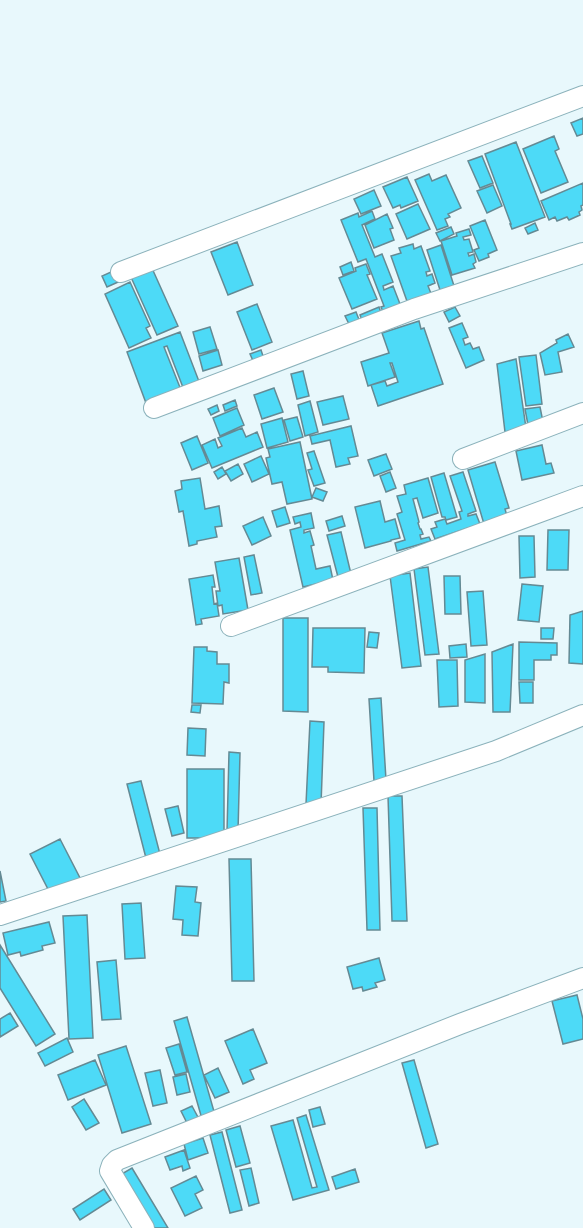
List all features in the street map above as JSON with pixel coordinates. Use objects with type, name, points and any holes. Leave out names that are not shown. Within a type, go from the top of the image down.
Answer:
[{"type":"street","points":[[121,272],[583,96]]},
{"type":"street","points":[[153,408],[414,309],[583,253]]},
{"type":"street","points":[[463,459],[583,413]]},
{"type":"street","points":[[231,626],[583,496]]},
{"type":"street","points":[[0,915],[496,751],[583,716]]},
{"type":"street","points":[[144,1228],[110,1171],[117,1160],[460,1024],[583,978]]},
{"type":"building","points":[[583,118],[583,134],[577,136],[571,123]]},
{"type":"building","points":[[554,136],[559,149],[555,151],[568,182],[541,193],[523,149]]},
{"type":"building","points":[[516,142],[545,217],[512,229],[485,154]]},
{"type":"building","points":[[482,156],[493,183],[480,188],[468,161]]},
{"type":"building","points":[[429,174],[432,181],[446,175],[461,208],[448,214],[450,217],[445,219],[448,226],[437,230],[415,180]]},
{"type":"building","points":[[407,177],[418,201],[401,208],[400,205],[393,208],[383,187]]},
{"type":"building","points":[[583,183],[583,205],[579,212],[580,215],[569,220],[567,217],[557,221],[555,217],[549,220],[541,201]]},
{"type":"building","points":[[493,185],[502,206],[487,213],[477,191]]},
{"type":"building","points":[[374,190],[381,206],[361,214],[354,199]]},
{"type":"building","points":[[418,204],[430,229],[407,239],[396,214]]},
{"type":"building","points":[[372,211],[375,219],[362,225],[375,257],[382,254],[393,282],[383,286],[384,290],[393,286],[400,304],[387,309],[388,313],[384,314],[381,307],[384,306],[366,259],[358,262],[341,220],[358,213],[359,217]]},
{"type":"building","points":[[387,214],[393,228],[390,229],[394,240],[374,248],[365,225]]},
{"type":"building","points":[[485,220],[497,250],[488,254],[489,257],[479,261],[474,250],[479,248],[470,226]]},
{"type":"building","points":[[535,223],[538,230],[528,234],[525,228]]},
{"type":"building","points":[[451,227],[454,234],[440,241],[436,233]]},
{"type":"building","points":[[469,229],[471,235],[463,237],[464,240],[469,239],[473,252],[468,253],[469,256],[474,254],[475,268],[452,275],[441,241]]},
{"type":"building","points":[[237,242],[253,285],[228,295],[211,252]]},
{"type":"building","points":[[413,244],[414,249],[421,246],[430,271],[426,272],[427,276],[432,274],[435,283],[428,286],[432,296],[408,304],[391,256],[401,253],[399,248]]},
{"type":"building","points":[[441,245],[455,289],[441,293],[427,250]]},
{"type":"building","points":[[351,262],[354,271],[343,275],[340,267]]},
{"type":"building","points":[[366,264],[370,274],[367,275],[377,299],[352,309],[339,278]]},
{"type":"building","points":[[151,266],[178,326],[157,335],[130,275]]},
{"type":"building","points":[[122,267],[127,278],[107,287],[102,276]]},
{"type":"building","points":[[130,282],[150,326],[146,328],[151,338],[129,348],[105,294]]},
{"type":"building","points":[[257,304],[272,342],[252,350],[237,312]]},
{"type":"building","points":[[379,307],[382,316],[363,323],[360,315]]},
{"type":"building","points":[[455,307],[460,316],[449,322],[444,312]]},
{"type":"building","points":[[356,312],[360,322],[350,326],[345,316]]},
{"type":"building","points":[[419,321],[421,329],[424,328],[443,384],[378,406],[371,385],[368,386],[361,362],[389,353],[382,333]],"holes":[[[390,363],[392,363],[398,382],[387,386],[385,381],[371,385],[395,377]]]},
{"type":"building","points":[[462,323],[468,337],[463,339],[465,345],[470,343],[473,349],[479,347],[484,360],[466,368],[449,328]]},
{"type":"building","points":[[210,327],[217,349],[199,354],[193,332]]},
{"type":"building","points":[[180,332],[200,384],[184,390],[167,346],[164,347],[181,390],[146,403],[127,352]]},
{"type":"building","points":[[568,334],[574,347],[558,352],[562,372],[545,375],[540,353]]},
{"type":"building","points":[[218,350],[222,365],[203,371],[199,356]]},
{"type":"building","points":[[261,350],[264,359],[254,363],[250,354]]},
{"type":"building","points":[[536,355],[542,404],[526,406],[519,357]]},
{"type":"building","points":[[516,359],[526,428],[505,432],[497,364]]},
{"type":"building","points":[[303,371],[309,396],[297,399],[291,374]]},
{"type":"building","points":[[274,388],[283,412],[262,419],[254,395]]},
{"type":"building","points":[[343,396],[349,419],[323,425],[317,402]]},
{"type":"building","points":[[235,400],[237,406],[225,411],[223,405]]},
{"type":"building","points":[[310,401],[318,432],[305,436],[298,405]]},
{"type":"building","points":[[217,405],[219,411],[211,415],[208,409]]},
{"type":"building","points":[[540,407],[543,422],[528,425],[525,409]]},
{"type":"building","points":[[237,408],[244,425],[220,436],[213,418]]},
{"type":"building","points":[[297,417],[303,437],[290,441],[284,420]]},
{"type":"building","points":[[282,418],[288,442],[267,448],[261,424]]},
{"type":"building","points":[[351,426],[358,456],[348,458],[350,464],[336,467],[330,440],[312,444],[310,436]]},
{"type":"building","points":[[242,428],[246,437],[257,432],[263,447],[212,468],[202,445],[215,439],[218,448],[222,446],[218,438]]},
{"type":"building","points":[[197,436],[208,463],[192,470],[181,443]]},
{"type":"building","points":[[300,442],[312,499],[287,504],[282,482],[272,484],[266,458],[270,457],[268,449]]},
{"type":"building","points":[[542,445],[546,464],[551,463],[554,473],[522,480],[516,451]]},
{"type":"building","points":[[314,451],[325,483],[314,486],[308,470],[312,469],[307,453]]},
{"type":"building","points":[[386,454],[392,469],[374,476],[368,460]]},
{"type":"building","points":[[261,456],[269,474],[252,482],[244,464]]},
{"type":"building","points":[[495,462],[509,508],[505,509],[507,516],[484,524],[468,470]]},
{"type":"building","points":[[238,464],[243,474],[231,481],[225,471]]},
{"type":"building","points":[[222,467],[226,474],[218,479],[214,472]]},
{"type":"building","points":[[390,472],[396,488],[386,492],[380,476]]},
{"type":"building","points":[[463,472],[476,511],[468,516],[476,514],[480,524],[435,539],[431,529],[437,527],[435,522],[445,519],[447,524],[461,519],[459,512],[462,511],[450,476]]},
{"type":"building","points":[[444,473],[457,517],[446,520],[442,517],[431,477]]},
{"type":"building","points":[[200,478],[205,509],[219,506],[222,526],[215,527],[217,537],[197,541],[197,544],[189,546],[183,511],[179,512],[175,491],[182,489],[181,481]]},
{"type":"building","points":[[428,478],[438,513],[423,518],[417,498],[413,499],[423,534],[420,535],[421,539],[429,537],[431,541],[397,551],[395,543],[405,540],[397,514],[402,512],[397,496],[406,494],[404,485]]},
{"type":"building","points":[[316,488],[327,492],[323,501],[312,497]]},
{"type":"building","points":[[380,501],[385,522],[395,519],[400,538],[365,548],[355,507]]},
{"type":"building","points":[[285,507],[290,523],[277,527],[272,511]]},
{"type":"building","points":[[311,513],[314,528],[304,530],[304,533],[310,531],[316,569],[330,566],[333,580],[303,587],[290,530],[301,527],[300,522],[295,524],[293,517]]},
{"type":"building","points":[[342,516],[345,526],[329,531],[326,521]]},
{"type":"building","points":[[263,517],[271,536],[252,545],[243,526]]},
{"type":"building","points":[[548,530],[569,530],[568,570],[547,570]]},
{"type":"building","points":[[341,532],[351,574],[338,577],[327,535]]},
{"type":"building","points":[[519,536],[534,536],[535,577],[520,578]]},
{"type":"building","points":[[254,555],[262,593],[251,595],[244,557]]},
{"type":"building","points":[[239,558],[248,610],[223,614],[222,605],[218,606],[216,591],[220,591],[215,562]]},
{"type":"building","points":[[428,567],[439,654],[425,655],[414,569]]},
{"type":"building","points":[[410,573],[421,666],[402,668],[390,576]]},
{"type":"building","points":[[213,575],[214,604],[217,603],[219,616],[201,619],[202,624],[196,625],[189,579]]},
{"type":"building","points":[[444,576],[460,576],[461,614],[445,614]]},
{"type":"building","points":[[522,584],[543,586],[539,622],[518,620]]},
{"type":"building","points":[[483,591],[487,645],[471,646],[467,592]]},
{"type":"building","points":[[583,611],[583,664],[569,663],[570,615]]},
{"type":"building","points":[[283,618],[308,618],[308,712],[283,711]]},
{"type":"building","points":[[313,628],[365,628],[364,673],[328,672],[328,667],[312,667]]},
{"type":"building","points":[[541,628],[554,628],[553,639],[541,639]]},
{"type":"building","points":[[369,632],[379,633],[377,648],[367,647]]},
{"type":"building","points":[[519,642],[557,643],[557,655],[551,655],[551,660],[534,660],[534,680],[519,680]]},
{"type":"building","points":[[466,644],[467,657],[450,658],[449,646]]},
{"type":"building","points":[[513,644],[510,712],[493,712],[492,652]]},
{"type":"building","points":[[194,647],[207,647],[207,651],[217,652],[217,664],[229,664],[229,683],[224,682],[223,704],[192,703]]},
{"type":"building","points":[[485,654],[485,703],[465,702],[465,660]]},
{"type":"building","points":[[437,660],[457,660],[458,706],[439,707]]},
{"type":"building","points":[[519,682],[533,682],[533,703],[520,703]]},
{"type":"building","points":[[381,698],[386,780],[374,781],[369,699]]},
{"type":"building","points":[[192,705],[201,705],[200,713],[191,712]]},
{"type":"building","points":[[310,721],[324,722],[321,805],[306,804]]},
{"type":"building","points":[[188,728],[206,729],[205,756],[187,755]]},
{"type":"building","points":[[229,752],[240,753],[238,832],[227,832]]},
{"type":"building","points":[[187,769],[224,769],[224,838],[187,838]]},
{"type":"building","points":[[141,781],[161,858],[147,862],[127,784]]},
{"type":"building","points":[[388,796],[402,796],[407,921],[392,921]]},
{"type":"building","points":[[178,806],[184,833],[172,836],[165,809]]},
{"type":"building","points":[[363,808],[377,808],[380,930],[367,930]]},
{"type":"building","points":[[60,839],[80,878],[50,893],[30,854]]},
{"type":"building","points":[[229,859],[251,859],[254,981],[232,981]]},
{"type":"building","points":[[0,871],[6,901],[0,902]]},
{"type":"building","points":[[176,886],[197,887],[195,902],[201,903],[198,936],[182,935],[183,920],[173,919]]},
{"type":"building","points":[[141,903],[145,958],[125,959],[122,904]]},
{"type":"building","points":[[87,915],[93,1038],[69,1039],[63,916]]},
{"type":"building","points":[[49,922],[55,943],[42,946],[43,950],[21,956],[20,952],[8,955],[3,933]]},
{"type":"building","points":[[0,945],[55,1034],[36,1046],[0,988]]},
{"type":"building","points":[[379,958],[385,980],[375,983],[377,987],[363,991],[362,987],[353,989],[347,967]]},
{"type":"building","points":[[116,960],[121,1019],[102,1020],[97,962]]},
{"type":"building","points":[[577,995],[583,1019],[583,1039],[563,1044],[552,1001]]},
{"type":"building","points":[[10,1013],[18,1026],[0,1037],[0,1019]]},
{"type":"building","points":[[187,1017],[215,1115],[202,1119],[174,1021]]},
{"type":"building","points":[[253,1029],[267,1063],[250,1070],[254,1079],[243,1084],[225,1041]]},
{"type":"building","points":[[67,1038],[73,1052],[45,1066],[38,1053]]},
{"type":"building","points":[[179,1044],[187,1072],[175,1075],[166,1048]]},
{"type":"building","points":[[126,1046],[151,1124],[122,1133],[98,1055]]},
{"type":"building","points":[[95,1060],[106,1085],[68,1100],[58,1075]]},
{"type":"building","points":[[414,1060],[438,1144],[426,1148],[402,1063]]},
{"type":"building","points":[[218,1068],[229,1092],[215,1098],[204,1075]]},
{"type":"building","points":[[160,1070],[167,1103],[153,1106],[145,1073]]},
{"type":"building","points":[[186,1074],[190,1092],[177,1095],[173,1077]]},
{"type":"building","points":[[84,1099],[99,1123],[86,1130],[72,1107]]},
{"type":"building","points":[[192,1106],[200,1121],[189,1127],[181,1111]]},
{"type":"building","points":[[320,1107],[325,1124],[313,1127],[309,1110]]},
{"type":"building","points":[[306,1115],[329,1190],[293,1200],[271,1126],[293,1120],[312,1188],[317,1187],[297,1118]]},
{"type":"building","points":[[240,1126],[250,1163],[236,1167],[226,1130]]},
{"type":"building","points":[[222,1132],[242,1210],[230,1213],[210,1135]]},
{"type":"building","points":[[203,1138],[208,1153],[188,1160],[184,1144]]},
{"type":"building","points":[[184,1150],[190,1168],[183,1171],[182,1166],[170,1170],[165,1157]]},
{"type":"building","points":[[132,1168],[168,1228],[152,1228],[120,1175]]},
{"type":"building","points":[[251,1168],[259,1203],[249,1206],[240,1170]]},
{"type":"building","points":[[355,1169],[359,1182],[336,1189],[332,1177]]},
{"type":"building","points":[[196,1176],[203,1190],[195,1194],[202,1208],[185,1216],[171,1188]]},
{"type":"building","points":[[104,1189],[111,1200],[80,1220],[73,1209]]}]
